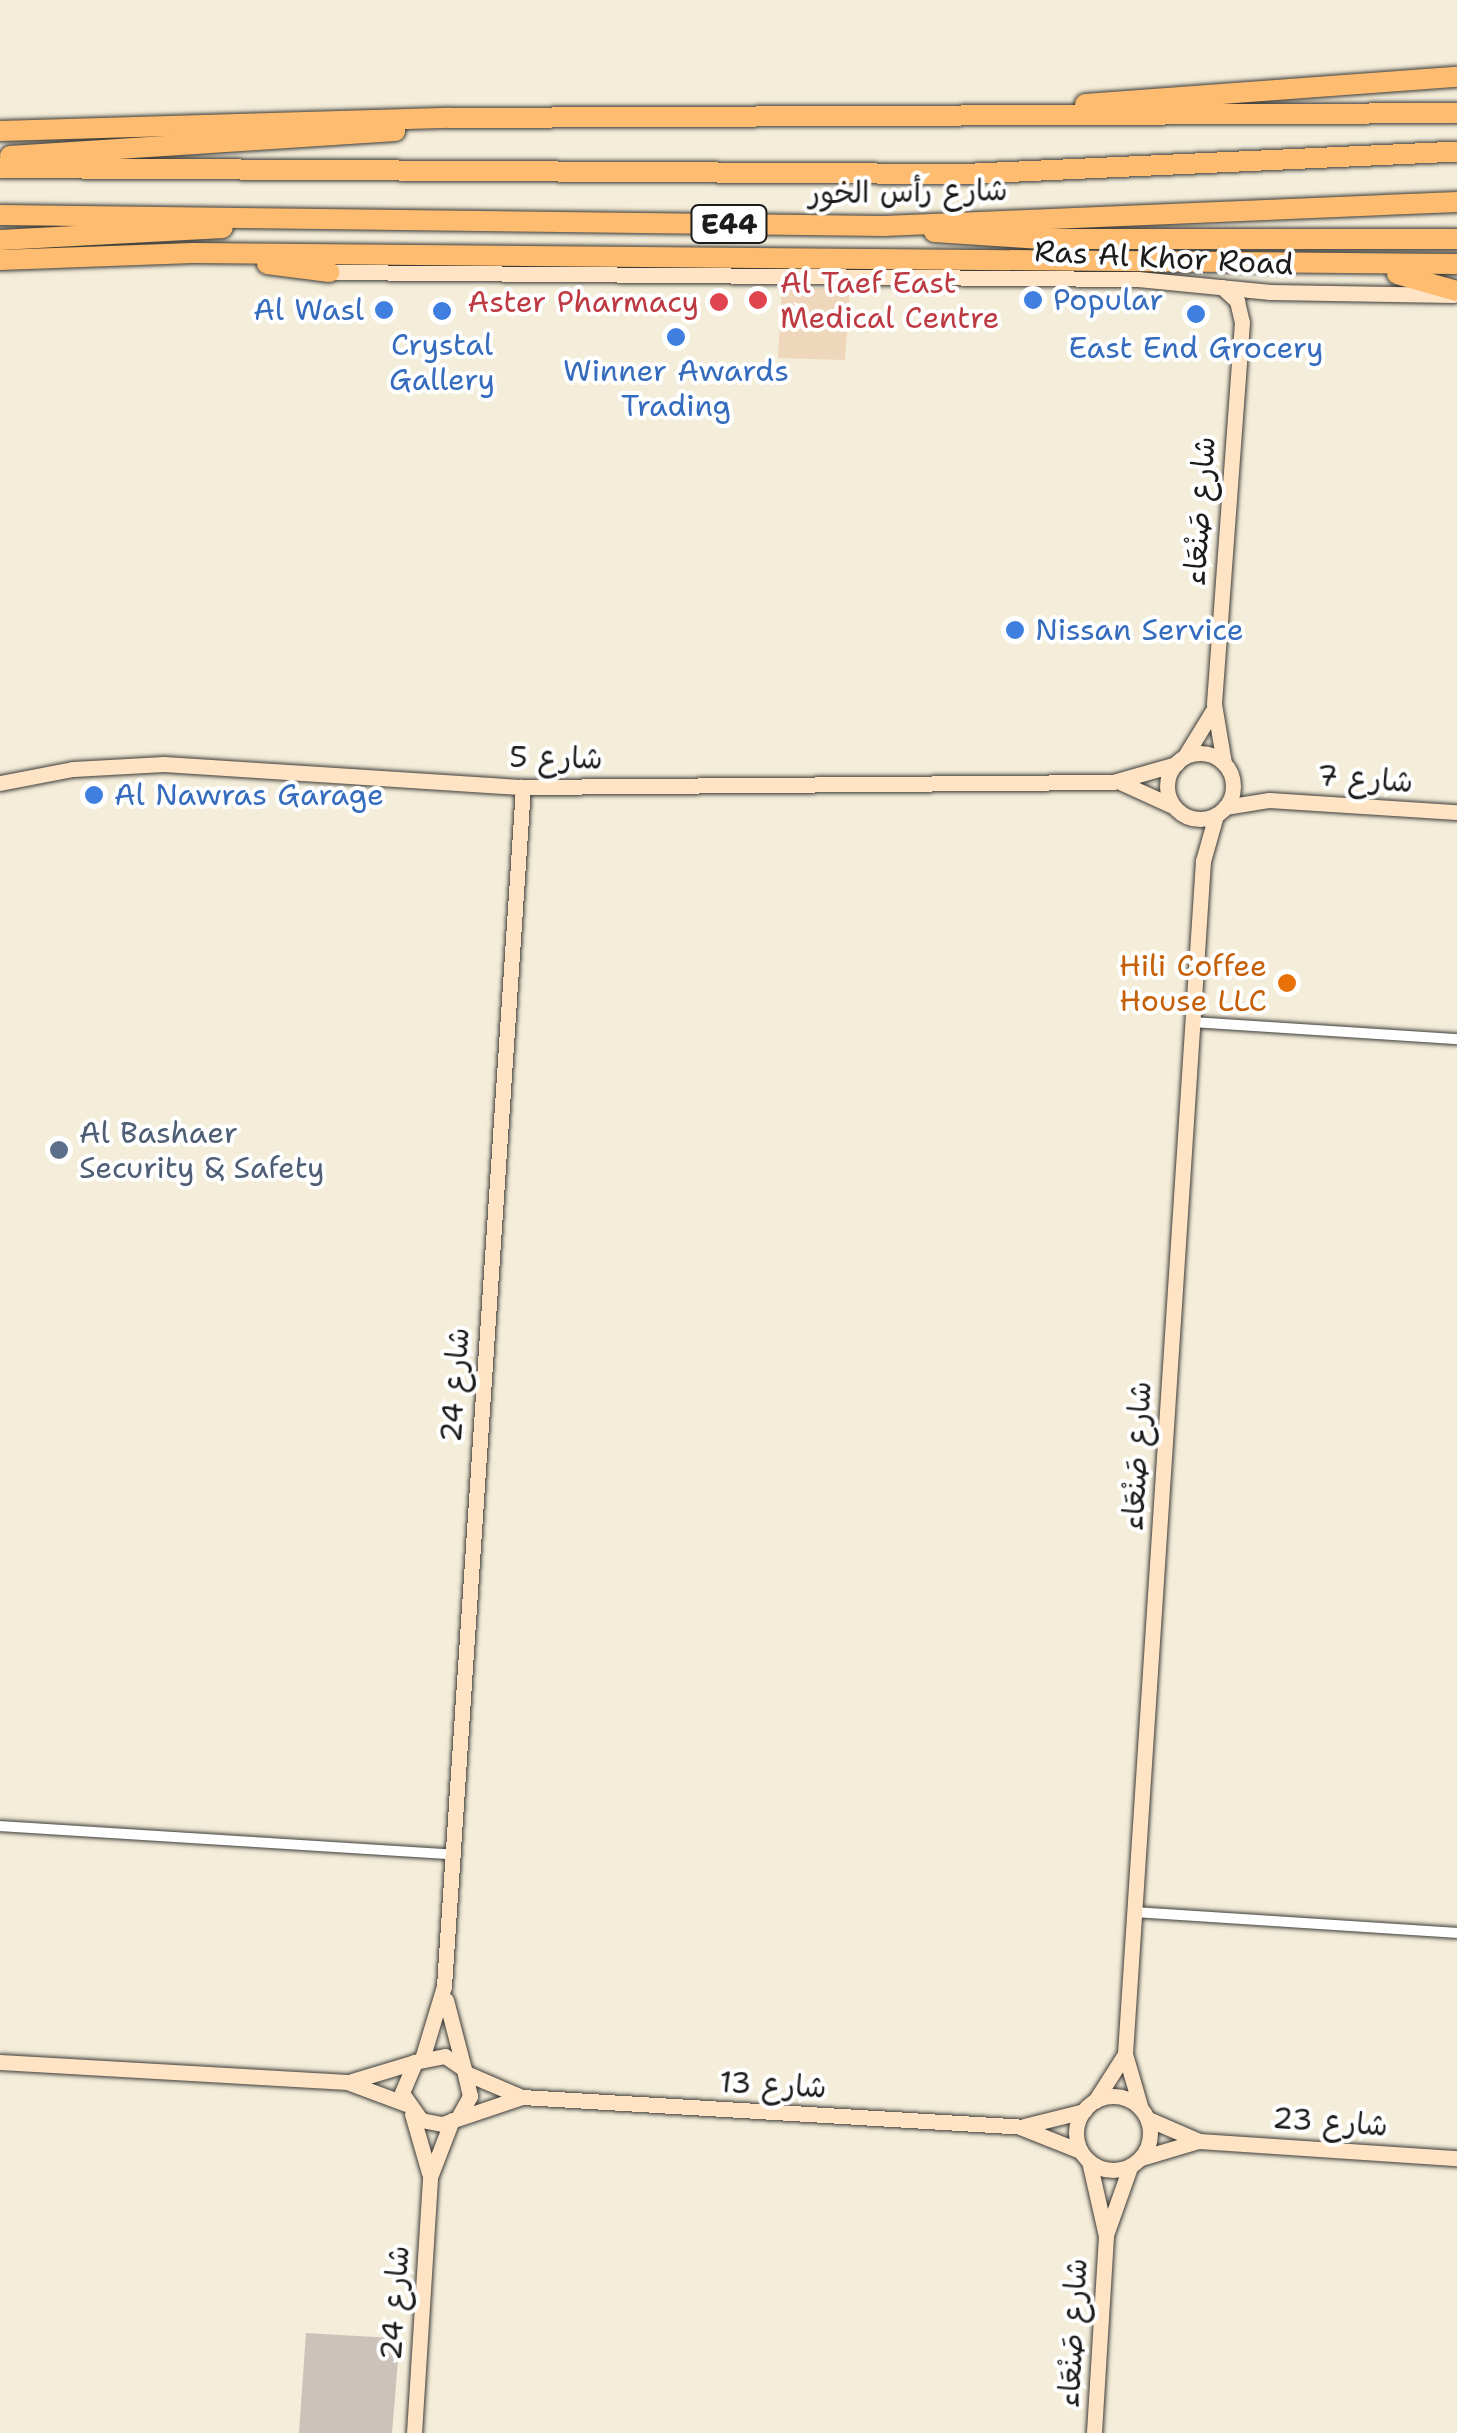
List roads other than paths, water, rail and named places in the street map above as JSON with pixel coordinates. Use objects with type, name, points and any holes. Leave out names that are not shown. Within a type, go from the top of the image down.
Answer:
[{"type":"highway","points":[[937,117],[1457,77]]},
{"type":"highway","points":[[0,131],[450,118],[1457,113]]},
{"type":"highway","points":[[0,157],[390,132],[450,118]]},
{"type":"highway","name":"شارع رأس الخور","points":[[0,168],[964,174],[1457,152]]},
{"type":"highway","name":"شارع رأس الخور","points":[[0,215],[884,226],[1457,202]]},
{"type":"highway","points":[[0,240],[310,218]]},
{"type":"highway","points":[[884,226],[1042,239],[1457,240]]},
{"type":"highway","points":[[0,260],[141,255],[1457,264]]},
{"type":"highway","points":[[141,255],[329,272]]},
{"type":"highway","points":[[1210,263],[1410,274],[1457,293]]},
{"type":"street","name":"Ras Al Khor Road","points":[[329,272],[1138,279],[1270,292],[1457,293]]},
{"type":"street","points":[[1222,286],[1237,301],[1242,322]]},
{"type":"street","points":[[1242,322],[1270,292]]},
{"type":"street","name":"شارع صَنْعَاء","points":[[1228,769],[1214,704],[1242,322]]},
{"type":"street","name":"شارع صَنْعَاء","points":[[1180,760],[1214,704]]},
{"type":"street","points":[[1228,769],[1221,811],[1181,812],[1167,786],[1180,760],[1206,754],[1228,769],[1269,800]]},
{"type":"street","name":"شارع 5","points":[[0,783],[73,770],[164,764],[523,787],[1113,782],[1180,760]]},
{"type":"street","name":"شارع 5","points":[[1113,782],[1181,812]]},
{"type":"street","name":"شارع 24","points":[[418,2060],[444,1986],[523,787]]},
{"type":"street","name":"شارع 7","points":[[1221,811],[1269,800],[1457,812]]},
{"type":"street","name":"شارع صَنْعَاء","points":[[1145,2114],[1124,2054],[1203,861],[1221,811]]},
{"type":"street","name":"شارع صَنْعَاء","points":[[1181,812],[1203,861]]},
{"type":"street","points":[[1193,1022],[1457,1039]]},
{"type":"street","points":[[0,1826],[450,1854]]},
{"type":"street","points":[[1135,1912],[1457,1933]]},
{"type":"street","name":"شارع 24","points":[[444,1986],[466,2071]]},
{"type":"street","name":"شارع صَنْعَاء","points":[[1089,2106],[1124,2054]]},
{"type":"street","points":[[0,2062],[347,2082],[409,2109],[431,2124],[456,2118],[470,2096],[466,2071],[444,2056],[347,2082]]},
{"type":"street","points":[[409,2109],[403,2082],[418,2060]]},
{"type":"street","name":"شارع 13","points":[[466,2071],[522,2097]]},
{"type":"street","name":"شارع 13","points":[[456,2118],[522,2097],[1020,2127],[1089,2106]]},
{"type":"street","points":[[1120,2097],[1145,2114],[1150,2139],[1136,2162],[1116,2170],[1084,2156],[1076,2130],[1089,2106],[1120,2097]]},
{"type":"street","name":"شارع 24","points":[[409,2109],[430,2177]]},
{"type":"street","name":"شارع 23","points":[[1145,2114],[1199,2141]]},
{"type":"street","name":"شارع 24","points":[[414,2433],[430,2177],[456,2118]]},
{"type":"street","name":"شارع 13","points":[[1020,2127],[1084,2156]]},
{"type":"street","name":"شارع 23","points":[[1136,2162],[1199,2141],[1457,2158]]},
{"type":"street","name":"شارع صَنْعَاء","points":[[1084,2156],[1106,2236]]},
{"type":"street","name":"شارع صَنْعَاء","points":[[1094,2433],[1106,2236],[1136,2162]]},
{"type":"place","name":"Al Taef East Medical Centre","points":[[758,300]]},
{"type":"place","name":"Popular","points":[[1033,300]]},
{"type":"place","name":"Aster Pharmacy","points":[[719,302]]},
{"type":"place","name":"Al Wasl","points":[[384,310]]},
{"type":"place","name":"Crystal Gallery","points":[[442,311]]},
{"type":"place","name":"East End Grocery","points":[[1196,314]]},
{"type":"place","name":"Winner Awards Trading","points":[[676,337]]},
{"type":"place","name":"Nissan Service","points":[[1015,630]]},
{"type":"place","name":"Al Nawras Garage","points":[[94,795]]},
{"type":"place","name":"Hili Coffee House LLC","points":[[1287,983]]},
{"type":"place","name":"Al Bashaer Security & Safety","points":[[59,1150]]}]
